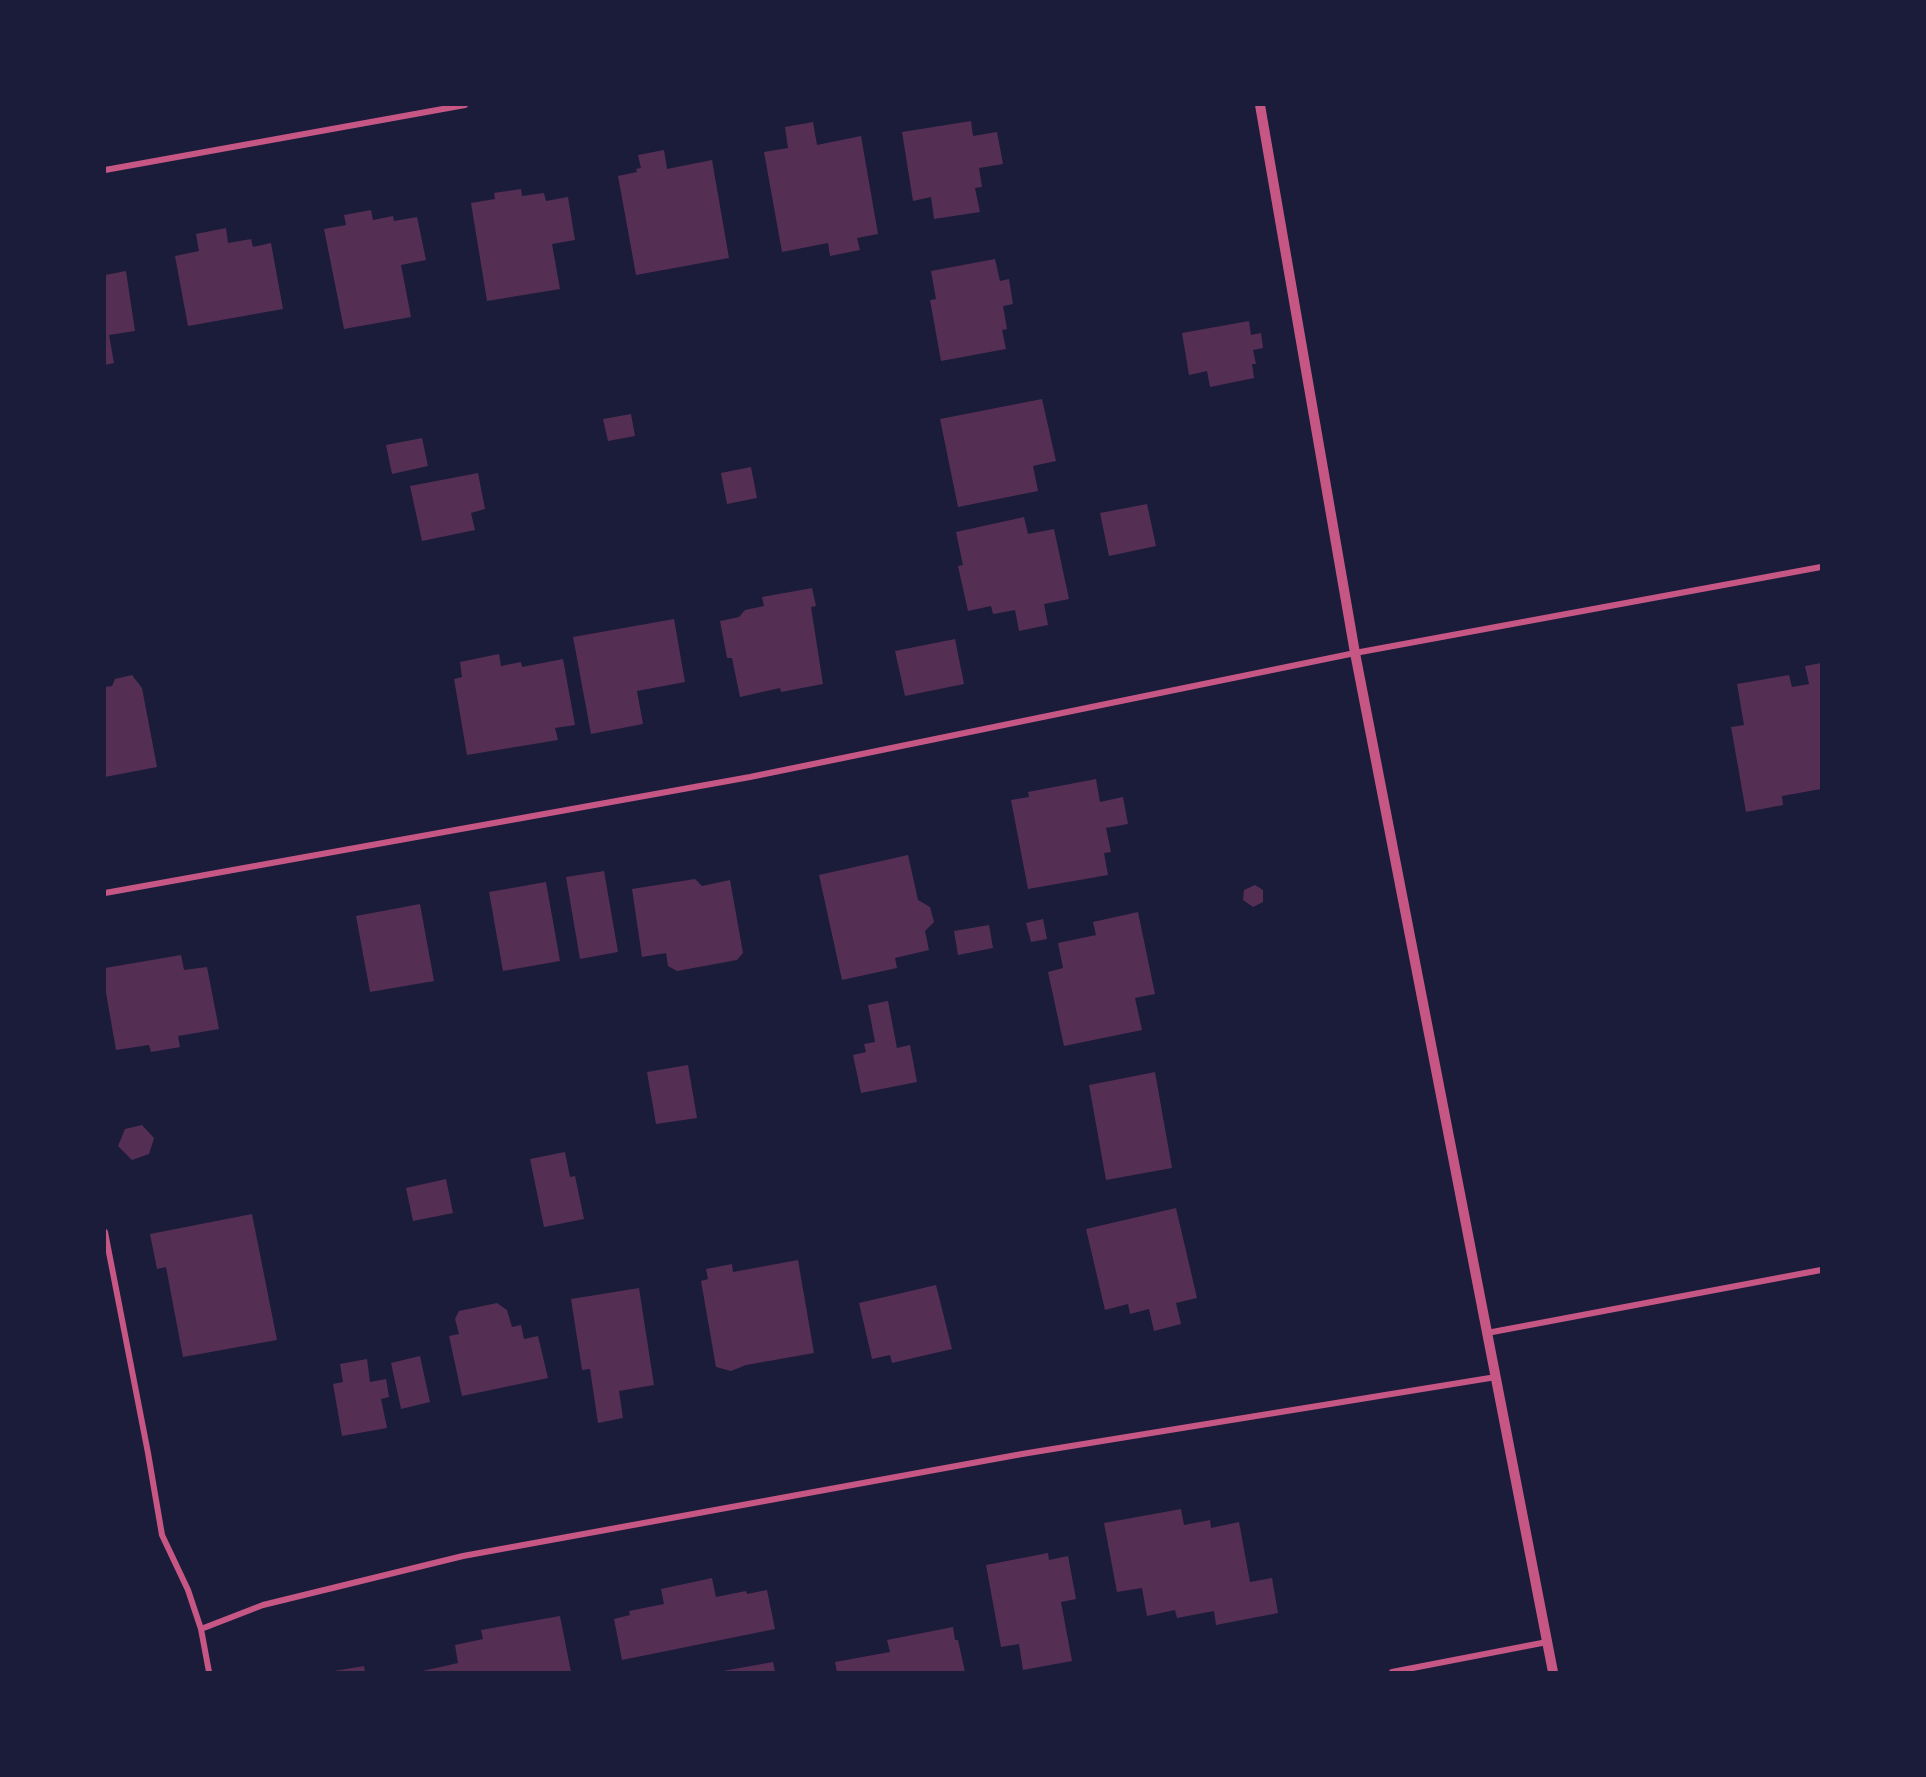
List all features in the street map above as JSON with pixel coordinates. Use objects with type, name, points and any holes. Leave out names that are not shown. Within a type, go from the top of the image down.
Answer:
[{"type":"street","points":[[105,170],[465,105]]},
{"type":"street","points":[[1260,105],[1355,653],[1553,1672]]},
{"type":"street","points":[[105,893],[750,777],[1355,653],[1821,567]]},
{"type":"street","points":[[105,1232],[162,1535],[188,1590],[201,1629],[209,1672]]},
{"type":"street","points":[[1487,1333],[1821,1270]]},
{"type":"street","points":[[201,1629],[263,1605],[463,1556],[1022,1454],[1496,1377]]},
{"type":"street","points":[[1392,1672],[1547,1642]]},
{"type":"building","points":[[971,121],[973,136],[997,132],[1003,164],[979,168],[982,187],[975,188],[980,212],[934,219],[931,197],[913,201],[902,132]]},
{"type":"building","points":[[813,122],[817,145],[861,136],[878,234],[857,238],[860,250],[830,256],[828,243],[782,252],[764,152],[788,148],[785,127]]},
{"type":"building","points":[[664,150],[667,169],[712,160],[729,258],[636,275],[618,176],[637,172],[636,169],[641,168],[638,155]]},
{"type":"building","points":[[521,189],[522,196],[544,193],[546,201],[568,197],[575,240],[552,244],[560,289],[487,301],[471,203],[495,199],[494,193]]},
{"type":"building","points":[[371,210],[373,220],[393,216],[394,221],[417,217],[426,260],[401,265],[411,317],[344,329],[324,229],[346,225],[344,215]]},
{"type":"building","points":[[226,228],[228,243],[251,239],[253,247],[271,243],[283,309],[188,326],[175,256],[199,251],[196,234]]},
{"type":"building","points":[[995,259],[1000,281],[1009,279],[1013,304],[1003,306],[1007,329],[1002,330],[1006,349],[941,361],[930,300],[936,299],[931,271]]},
{"type":"building","points":[[126,271],[135,331],[109,335],[114,363],[105,365],[105,275]]},
{"type":"building","points":[[1249,321],[1251,335],[1261,333],[1263,348],[1253,350],[1256,364],[1252,364],[1254,378],[1210,387],[1207,371],[1189,375],[1182,333]]},
{"type":"building","points":[[1042,399],[1056,461],[1033,466],[1038,491],[958,507],[940,419]]},
{"type":"building","points":[[631,414],[635,436],[608,441],[603,419]]},
{"type":"building","points":[[422,438],[428,466],[392,474],[386,445]]},
{"type":"building","points":[[751,467],[757,498],[727,504],[721,473]]},
{"type":"building","points":[[478,473],[485,509],[471,513],[475,530],[422,541],[410,486]]},
{"type":"building","points":[[1147,504],[1156,546],[1109,556],[1100,513]]},
{"type":"building","points":[[1024,517],[1028,534],[1054,529],[1069,599],[1044,604],[1048,625],[1019,631],[1015,610],[993,614],[991,606],[968,611],[958,566],[963,565],[956,532]]},
{"type":"building","points":[[812,588],[816,606],[811,607],[823,684],[781,692],[780,688],[740,697],[732,658],[727,658],[720,621],[739,617],[745,610],[764,606],[762,597]]},
{"type":"building","points":[[674,619],[685,682],[637,691],[643,724],[591,734],[573,637]]},
{"type":"building","points":[[955,639],[964,684],[905,696],[895,651]]},
{"type":"building","points":[[499,654],[501,666],[521,662],[522,667],[563,659],[575,725],[555,728],[558,740],[467,755],[454,679],[462,677],[460,662]]},
{"type":"building","points":[[1821,663],[1821,789],[1782,796],[1783,805],[1746,812],[1731,727],[1744,725],[1737,684],[1789,675],[1792,687],[1809,684],[1805,666]]},
{"type":"building","points":[[132,675],[142,688],[157,767],[105,777],[105,687],[112,686],[115,679]]},
{"type":"building","points":[[1096,779],[1100,802],[1123,797],[1128,824],[1106,828],[1111,852],[1104,853],[1108,875],[1028,889],[1011,800],[1029,797],[1028,792]]},
{"type":"building","points":[[908,855],[918,900],[930,907],[934,922],[925,931],[929,950],[895,958],[897,968],[842,980],[819,875]]},
{"type":"building","points":[[604,871],[618,952],[580,959],[566,877]]},
{"type":"building","points":[[695,879],[702,886],[730,880],[743,953],[737,960],[677,971],[668,966],[666,953],[642,957],[632,889]]},
{"type":"building","points":[[546,882],[560,961],[503,971],[489,892]]},
{"type":"building","points":[[1255,885],[1263,890],[1263,902],[1253,907],[1243,900],[1244,890]]},
{"type":"building","points":[[420,904],[434,981],[370,992],[356,916]]},
{"type":"building","points":[[1138,912],[1155,994],[1135,998],[1142,1030],[1064,1046],[1048,972],[1063,968],[1058,943],[1096,935],[1093,922]]},
{"type":"building","points":[[1043,919],[1047,939],[1031,942],[1026,923]]},
{"type":"building","points":[[989,925],[993,948],[958,955],[954,931]]},
{"type":"building","points":[[181,955],[184,970],[207,967],[219,1029],[178,1036],[180,1047],[151,1052],[149,1045],[116,1050],[105,987],[105,968]]},
{"type":"building","points":[[888,1001],[897,1048],[910,1045],[917,1082],[861,1093],[853,1055],[866,1052],[864,1044],[875,1042],[868,1005]]},
{"type":"building","points":[[688,1065],[697,1118],[656,1124],[647,1072]]},
{"type":"building","points":[[1155,1072],[1172,1168],[1106,1180],[1089,1085]]},
{"type":"building","points":[[142,1125],[154,1138],[149,1154],[132,1160],[118,1146],[125,1129]]},
{"type":"building","points":[[565,1152],[570,1177],[575,1176],[584,1219],[544,1227],[530,1159]]},
{"type":"building","points":[[446,1179],[453,1213],[413,1221],[406,1188]]},
{"type":"building","points":[[1176,1208],[1197,1298],[1176,1303],[1181,1324],[1154,1331],[1149,1309],[1130,1314],[1128,1304],[1105,1310],[1086,1229]]},
{"type":"building","points":[[252,1214],[277,1340],[183,1357],[166,1267],[157,1269],[150,1234]]},
{"type":"building","points":[[798,1260],[814,1353],[746,1365],[731,1371],[716,1367],[701,1281],[708,1279],[706,1269],[732,1264],[733,1272]]},
{"type":"building","points":[[936,1285],[952,1349],[892,1363],[890,1355],[872,1359],[859,1303]]},
{"type":"building","points":[[639,1288],[654,1385],[619,1391],[623,1418],[598,1423],[590,1369],[582,1370],[571,1299]]},
{"type":"building","points":[[497,1303],[507,1310],[512,1327],[521,1325],[524,1339],[538,1336],[548,1378],[462,1396],[449,1336],[459,1334],[455,1319],[459,1311]]},
{"type":"building","points":[[420,1356],[430,1402],[401,1409],[391,1363]]},
{"type":"building","points":[[367,1359],[370,1382],[386,1379],[389,1397],[381,1399],[387,1428],[342,1436],[333,1384],[343,1382],[340,1364]]},
{"type":"building","points":[[1181,1509],[1184,1525],[1210,1520],[1211,1528],[1239,1522],[1250,1582],[1272,1578],[1278,1613],[1216,1625],[1214,1611],[1177,1618],[1175,1610],[1147,1616],[1142,1588],[1117,1592],[1104,1523]]},
{"type":"building","points":[[1048,1553],[1049,1560],[1068,1556],[1076,1599],[1061,1602],[1072,1661],[1023,1670],[1019,1644],[1001,1647],[986,1565]]},
{"type":"building","points":[[712,1578],[716,1597],[746,1591],[747,1594],[767,1590],[775,1629],[622,1660],[614,1619],[630,1615],[629,1611],[664,1604],[661,1589]]},
{"type":"building","points":[[560,1616],[571,1672],[418,1672],[458,1663],[455,1645],[483,1639],[481,1630]]},
{"type":"building","points":[[953,1627],[965,1672],[837,1672],[835,1662],[890,1652],[887,1640]]},
{"type":"building","points":[[773,1662],[775,1672],[723,1672],[723,1671]]},
{"type":"building","points":[[364,1666],[365,1672],[334,1672],[334,1671]]}]
